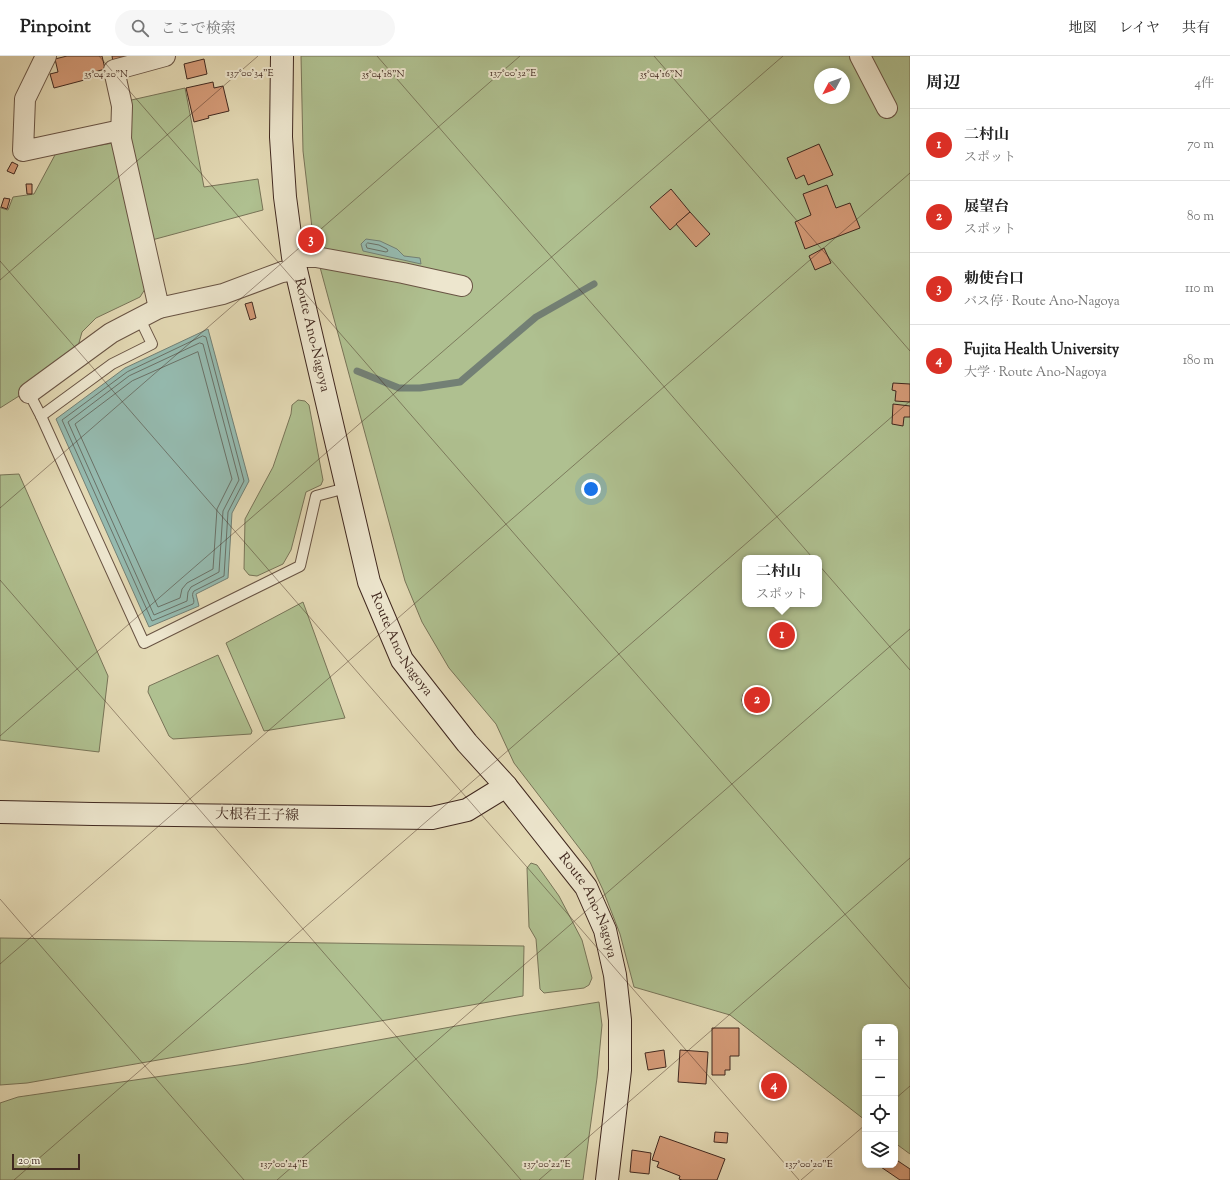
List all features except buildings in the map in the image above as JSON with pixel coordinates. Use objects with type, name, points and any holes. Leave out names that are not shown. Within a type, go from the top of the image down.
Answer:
[{"type":"main road","name":"Route Ano-Nagoya","points":[[282,56],[281,137],[285,197],[294,263],[368,582],[402,660],[467,743],[506,786],[586,887],[605,930],[615,975],[620,1020],[620,1070],[606,1180]]},
{"type":"main road","name":"大根若王子線","points":[[0,812],[432,818],[467,810],[506,786]]},
{"type":"street","points":[[46,56],[25,99],[23,151],[121,130]]},
{"type":"street","points":[[159,308],[121,140],[122,106],[114,70],[165,56]]},
{"type":"street","points":[[860,56],[887,108]]},
{"type":"street","points":[[29,393],[111,333],[159,308],[223,294],[282,272],[294,263],[316,257],[403,273],[462,286]]},
{"type":"lane","points":[[41,416],[112,364],[152,344],[140,318]]},
{"type":"lane","points":[[29,393],[41,416],[144,643],[300,566],[316,496],[346,488]]},
{"type":"green space","points":[[301,56],[910,56],[910,1154],[898,1145],[898,1024],[862,1024],[862,1118],[730,1015],[634,987],[620,934],[603,890],[590,862],[514,763],[496,724],[449,668],[422,622],[405,581],[314,245],[303,151]]},
{"type":"green space","points":[[185,88],[204,187],[258,179],[263,210],[152,240],[128,137],[127,101]]},
{"type":"green space","points":[[113,143],[147,286],[140,297],[96,318],[82,332],[77,350],[27,391],[0,408],[0,207],[8,210],[13,197],[34,194],[56,153]]},
{"type":"green space","points":[[298,400],[305,401],[309,405],[323,480],[321,485],[306,492],[291,550],[283,564],[257,576],[249,575],[244,569],[245,519],[273,467],[291,414],[292,405]]},
{"type":"green space","points":[[19,474],[108,676],[99,752],[0,740],[0,475]]},
{"type":"green space","points":[[303,602],[345,718],[264,731],[226,643]]},
{"type":"green space","points":[[218,655],[252,731],[251,734],[173,739],[169,736],[148,692],[149,686]]},
{"type":"green space","points":[[531,863],[537,865],[559,896],[582,940],[592,978],[589,985],[584,988],[544,993],[540,989],[536,939],[529,927],[527,868]]},
{"type":"green space","points":[[0,938],[524,946],[523,996],[27,1083],[0,1085]]},
{"type":"green space","points":[[599,1002],[602,1025],[597,1078],[583,1180],[0,1180],[0,1103],[18,1097],[245,1064],[512,1016]]},
{"type":"water","points":[[366,239],[380,241],[397,249],[404,256],[420,258],[421,264],[363,251],[361,244]]},
{"type":"water","points":[[208,329],[249,481],[232,513],[228,578],[196,594],[199,606],[149,627],[56,419],[125,368]]},
{"type":"waterway","points":[[357,371],[399,388],[420,388],[460,382],[536,317],[594,284]]},
{"type":"place","name":"勅使台口","points":[[311,240]]},
{"type":"place","name":"二村山","points":[[782,635]]},
{"type":"place","name":"展望台","points":[[757,700]]},
{"type":"place","name":"Fujita Health University","points":[[774,1086]]}]
